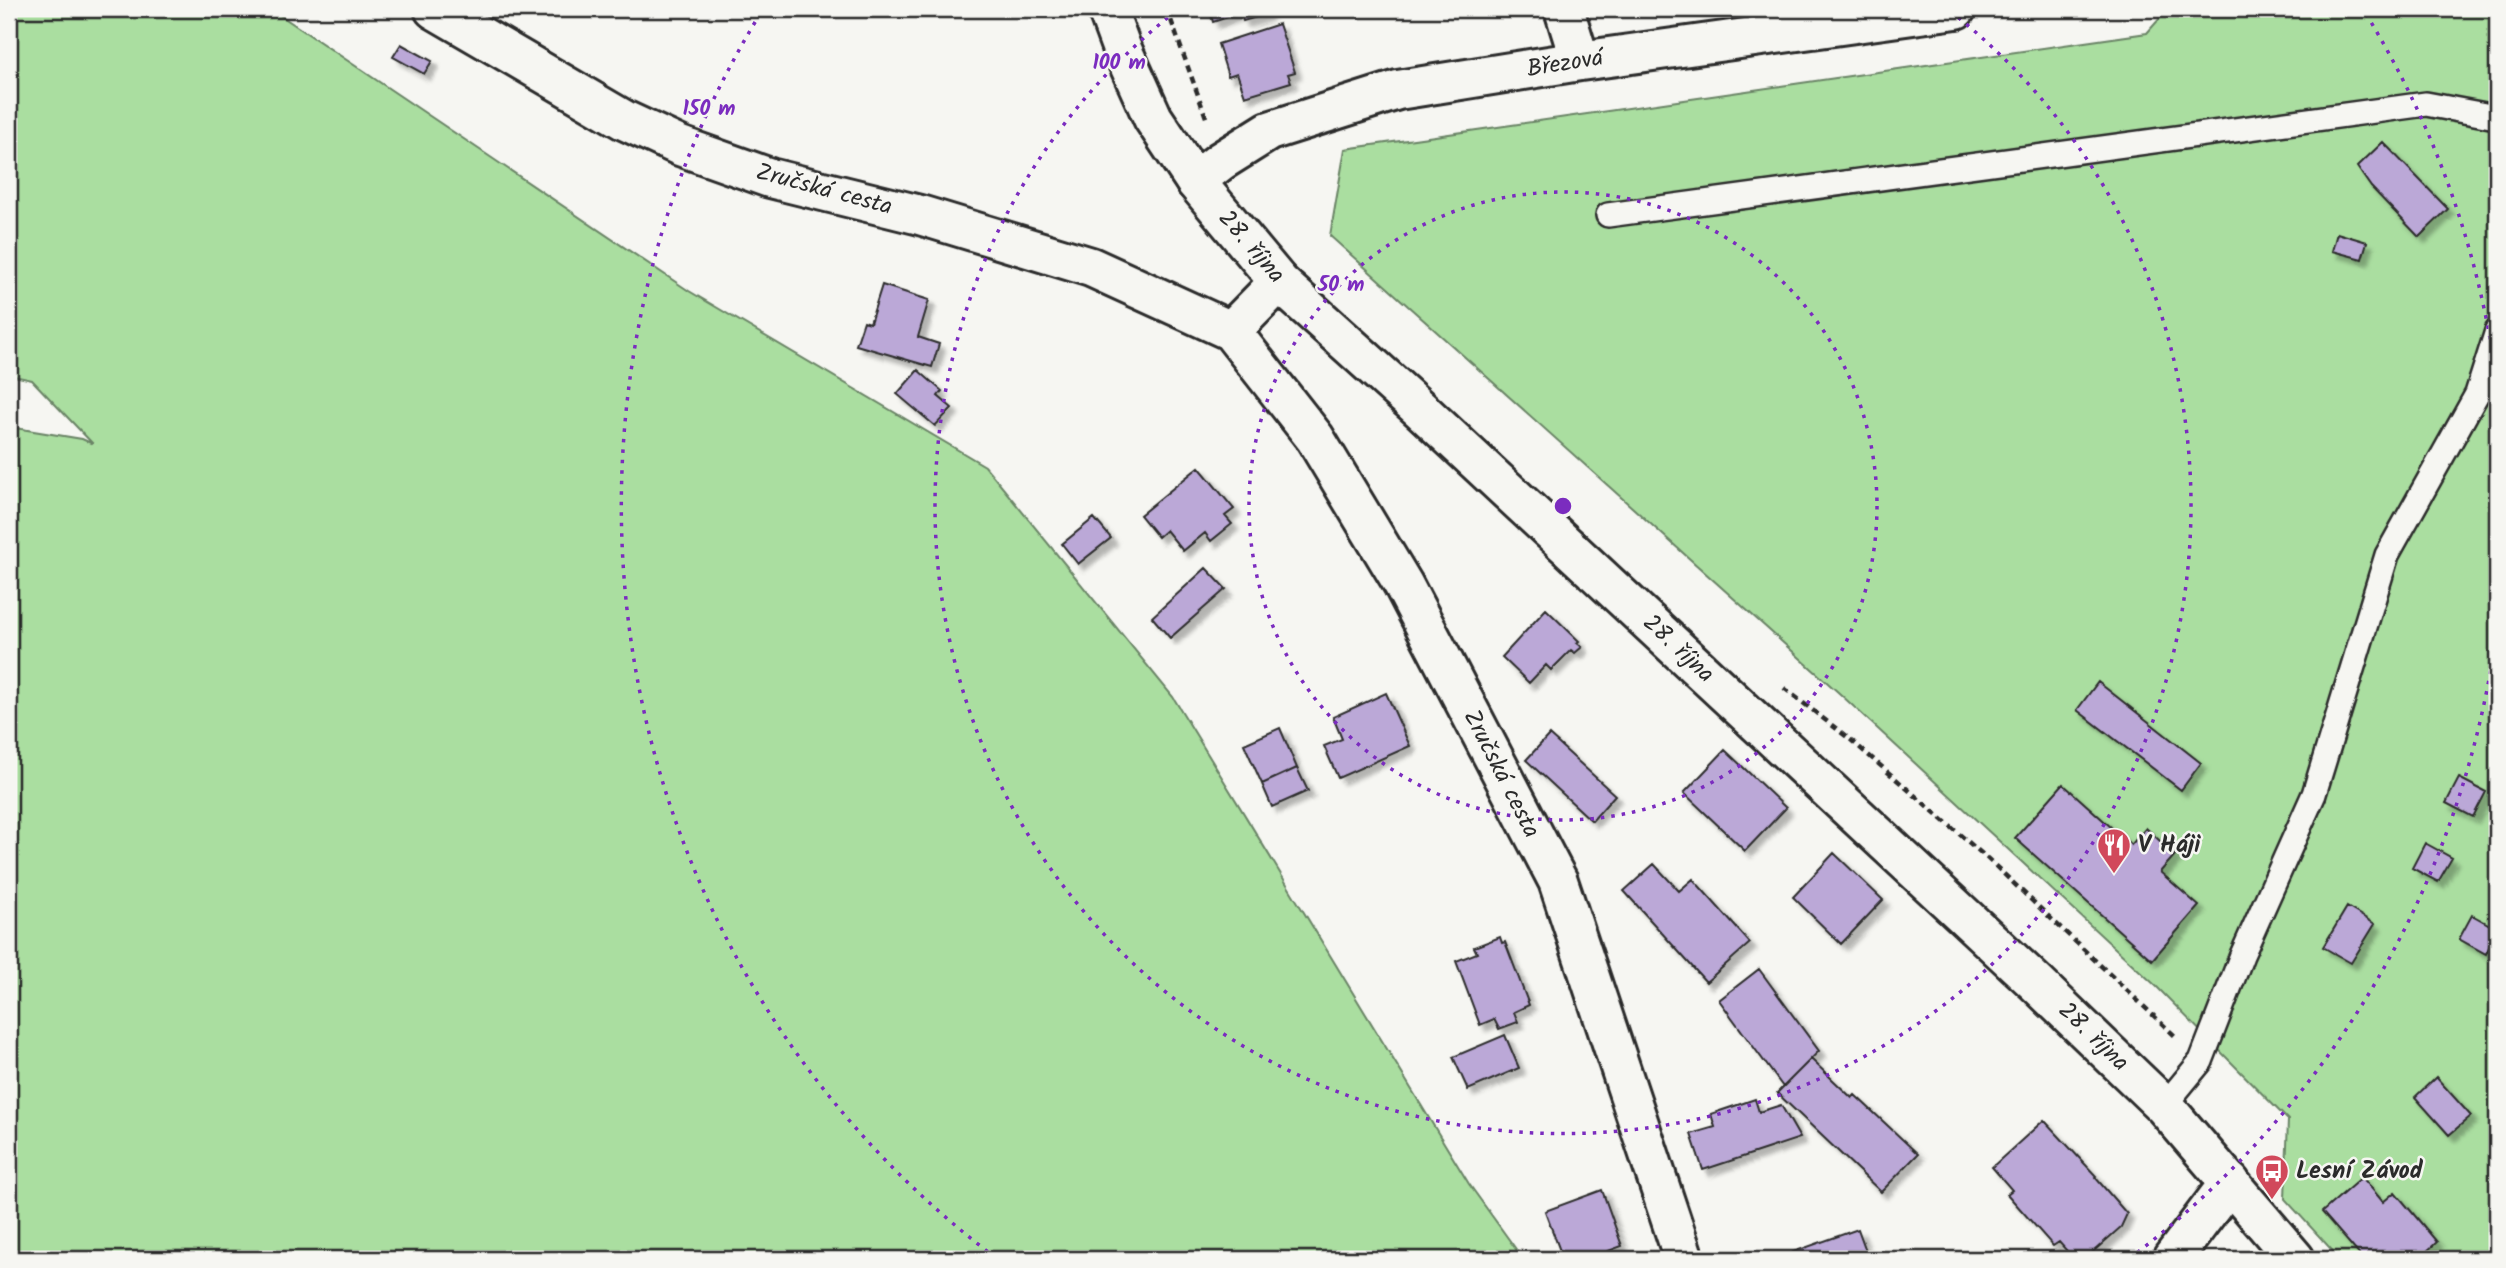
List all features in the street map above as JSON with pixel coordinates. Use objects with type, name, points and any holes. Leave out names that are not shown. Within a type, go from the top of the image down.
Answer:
[{"type":"street","name":"Zručská cesta","points":[[434,9],[612,114],[680,146],[770,178],[920,215],[1090,267],[1231,331],[1315,439],[1403,584],[1558,881],[1684,1259]]},
{"type":"street","name":"28. října","points":[[1107,9],[1153,118],[1208,171],[1279,282],[1421,410],[1912,866],[2164,1106],[2295,1259]]},
{"type":"street","points":[[1564,9],[1580,61]]},
{"type":"street","name":"Březová","points":[[1208,171],[1269,131],[1398,90],[1580,61],[1956,9]]},
{"type":"street","points":[[1231,331],[1279,282]]},
{"type":"street","points":[[2172,1259],[2230,1182]]},
{"type":"lane","points":[[1608,215],[2426,104],[2497,118]]},
{"type":"lane","points":[[2164,1106],[2201,1061],[2242,954],[2314,794],[2387,555],[2477,394],[2497,331]]},
{"type":"path","points":[[1167,9],[1208,171]]},
{"type":"path","points":[[1776,682],[1851,740],[1988,859],[2201,1061]]},
{"type":"green space","points":[[9,9],[271,9],[689,291],[985,466],[1173,697],[1469,1184],[1523,1259],[9,1259],[9,427],[82,439],[93,444],[32,380],[9,375]]},
{"type":"green space","points":[[2168,9],[2497,9],[2497,1259],[2340,1259],[2285,1199],[2288,1120],[2156,986],[1839,693],[1330,236],[1345,149],[2147,33]]},
{"type":"building","points":[[1206,9],[1266,9],[1267,14],[1243,21],[1240,13],[1213,22]]},
{"type":"building","points":[[1279,24],[1295,72],[1288,74],[1291,82],[1245,96],[1237,73],[1228,76],[1218,44]]},
{"type":"building","points":[[401,44],[432,61],[424,74],[393,57]]},
{"type":"building","points":[[2383,142],[2448,209],[2419,237],[2371,187],[2357,167]]},
{"type":"building","points":[[2337,233],[2367,242],[2362,259],[2332,251]]},
{"type":"building","points":[[882,285],[929,300],[918,337],[939,344],[932,367],[856,345],[864,321],[870,323]]},
{"type":"building","points":[[918,370],[942,391],[938,396],[952,408],[935,426],[897,394]]},
{"type":"building","points":[[1199,467],[1234,509],[1225,516],[1232,524],[1211,541],[1205,533],[1183,551],[1166,530],[1158,537],[1140,515]]},
{"type":"building","points":[[1094,518],[1111,538],[1078,564],[1062,544]]},
{"type":"building","points":[[1206,568],[1226,589],[1170,638],[1152,617]]},
{"type":"building","points":[[1546,609],[1582,647],[1575,653],[1571,650],[1551,670],[1546,665],[1529,683],[1502,657]]},
{"type":"building","points":[[2098,682],[2201,763],[2181,790],[2077,710]]},
{"type":"building","points":[[1386,693],[1410,746],[1338,778],[1324,746],[1342,739],[1333,717]]},
{"type":"building","points":[[1280,728],[1297,768],[1262,784],[1244,744]]},
{"type":"building","points":[[1549,735],[1615,795],[1592,821],[1526,760]]},
{"type":"building","points":[[1725,750],[1786,808],[1745,851],[1684,793]]},
{"type":"building","points":[[1297,768],[1308,791],[1272,807],[1262,784]]},
{"type":"building","points":[[2459,778],[2486,792],[2473,817],[2446,803]]},
{"type":"building","points":[[2063,784],[2131,845],[2146,828],[2175,855],[2160,872],[2199,906],[2152,960],[2015,838]]},
{"type":"building","points":[[2425,843],[2452,858],[2438,882],[2412,868]]},
{"type":"building","points":[[1834,853],[1883,900],[1841,944],[1793,897]]},
{"type":"building","points":[[1654,864],[1679,891],[1693,879],[1750,943],[1706,982],[1624,891]]},
{"type":"building","points":[[2347,907],[2375,924],[2351,963],[2323,947]]},
{"type":"building","points":[[2472,915],[2497,929],[2486,954],[2459,939]]},
{"type":"building","points":[[1500,937],[1502,943],[1505,942],[1529,1005],[1514,1012],[1518,1022],[1499,1029],[1494,1019],[1480,1025],[1456,961],[1477,953],[1474,947]]},
{"type":"building","points":[[1759,969],[1819,1051],[1783,1087],[1719,1000]]},
{"type":"building","points":[[1505,1035],[1519,1068],[1468,1090],[1453,1057]]},
{"type":"building","points":[[1811,1059],[1852,1098],[1855,1095],[1918,1154],[1881,1192],[1777,1093]]},
{"type":"building","points":[[2436,1077],[2471,1116],[2449,1135],[2415,1097]]},
{"type":"building","points":[[1755,1099],[1759,1112],[1781,1105],[1800,1138],[1703,1170],[1691,1134],[1715,1127],[1711,1114]]},
{"type":"building","points":[[2044,1120],[2127,1214],[2121,1227],[2085,1259],[2074,1259],[2059,1242],[2053,1246],[2007,1194],[2012,1190],[1992,1167]]},
{"type":"building","points":[[2362,1177],[2383,1202],[2395,1192],[2437,1242],[2426,1252],[2432,1259],[2363,1259],[2322,1212]]},
{"type":"building","points":[[1602,1190],[1622,1246],[1587,1259],[1554,1259],[1552,1254],[1560,1251],[1545,1211]]},
{"type":"building","points":[[1858,1229],[1869,1259],[1796,1259],[1793,1252]]},
{"type":"place","name":"V Háji","points":[[2114,875]]},
{"type":"place","name":"Lesní Závod","points":[[2272,1201]]}]
